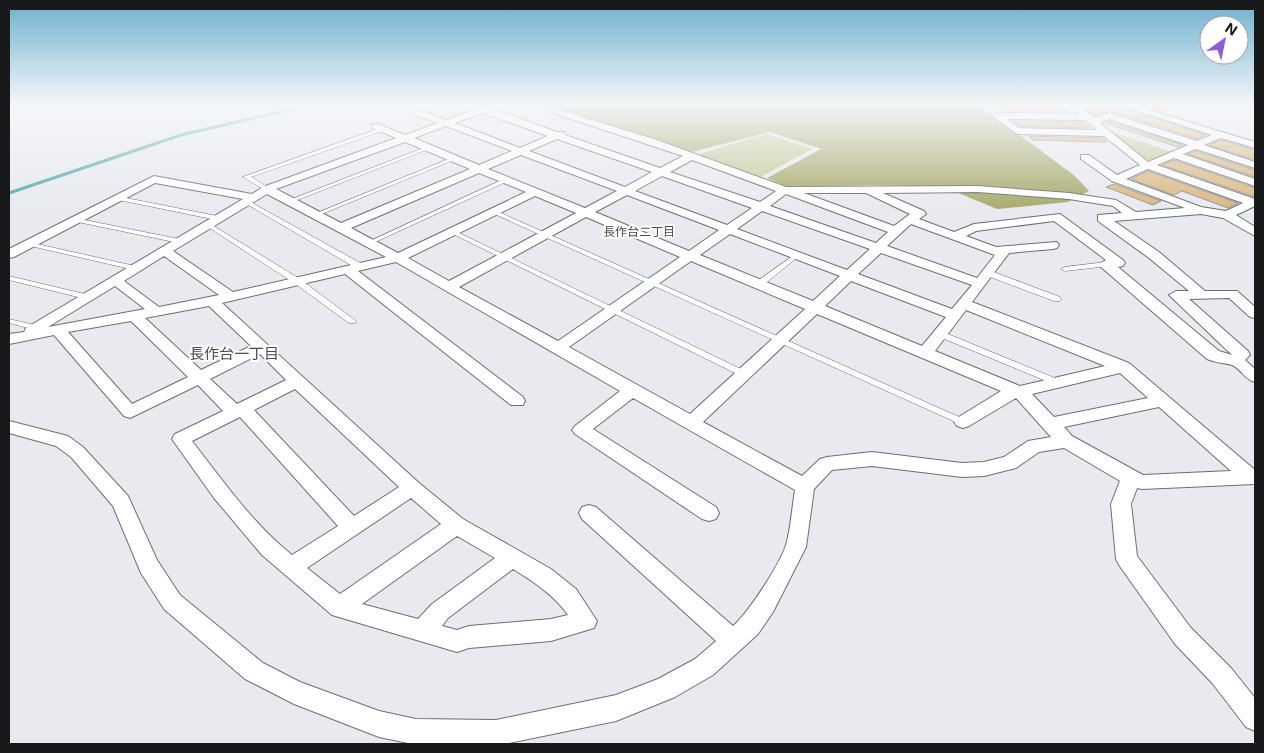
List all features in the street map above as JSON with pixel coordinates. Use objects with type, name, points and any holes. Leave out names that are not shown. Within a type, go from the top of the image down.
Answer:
[{"type":"street","points":[[16,337],[36,328],[267,189],[402,139]]},
{"type":"street","points":[[408,139],[1020,392],[1066,441],[1131,478],[1152,482],[1253,477]]},
{"type":"street","points":[[489,139],[849,275],[959,310],[1123,367],[1253,477]]},
{"type":"street","points":[[341,228],[549,139]]},
{"type":"street","points":[[566,139],[878,248],[984,278]]},
{"type":"street","points":[[640,139],[896,231]]},
{"type":"street","points":[[1114,139],[1146,165],[1254,203]]},
{"type":"street","points":[[1178,139],[1255,164]]},
{"type":"street","points":[[1116,179],[1209,139]]},
{"type":"street","points":[[1239,139],[1255,144]]},
{"type":"street","points":[[1172,154],[1255,183]]},
{"type":"street","points":[[448,287],[691,156]]},
{"type":"street","points":[[1085,157],[1116,179],[1200,210],[1227,216],[1255,232]]},
{"type":"street","points":[[9,254],[154,179],[248,199]]},
{"type":"street","points":[[267,189],[398,258],[805,487]]},
{"type":"street","points":[[691,423],[909,219],[920,214],[866,189]]},
{"type":"street","points":[[558,348],[785,190],[978,189],[1069,196],[1116,203],[1133,215]]},
{"type":"street","points":[[16,337],[221,299],[398,258],[535,192]]},
{"type":"street","points":[[1227,216],[1254,203]]},
{"type":"street","points":[[1200,210],[1102,218],[1154,255],[1202,295]]},
{"type":"street","points":[[954,236],[974,228],[1056,217],[1118,263],[1106,264]]},
{"type":"street","points":[[909,219],[1003,254],[925,353]]},
{"type":"street","points":[[995,251],[1053,245]]},
{"type":"street","points":[[164,250],[221,299],[262,347],[412,488],[456,525],[512,558],[568,596],[586,621],[551,630],[469,637],[458,642],[340,608],[290,568],[269,549],[221,493],[180,439],[297,381]]},
{"type":"street","points":[[1106,264],[1212,355],[1224,360],[1235,360],[1242,355],[1176,294],[1232,294],[1255,314]]},
{"type":"street","points":[[353,268],[516,401]]},
{"type":"street","points":[[115,280],[156,311]]},
{"type":"street","points":[[135,316],[199,378],[239,410],[352,527]]},
{"type":"street","points":[[58,330],[130,412],[262,347]]},
{"type":"street","points":[[1235,360],[1255,377]]},
{"type":"street","points":[[963,422],[1008,394],[1123,367]]},
{"type":"street","points":[[632,390],[581,430],[708,513]]},
{"type":"street","points":[[1050,424],[1161,401]]},
{"type":"street","points":[[9,427],[62,441],[77,452],[121,502],[149,566],[172,602],[242,662],[294,692],[379,724],[416,732],[465,734],[496,733],[616,708],[666,688],[704,667],[750,626],[765,605],[796,547],[805,487],[816,473],[827,464],[845,460],[872,459],[962,470],[984,469],[1009,463],[1034,446],[1066,441]]},
{"type":"street","points":[[1131,478],[1121,504],[1128,559],[1183,636],[1222,676],[1255,718]]},
{"type":"street","points":[[290,568],[412,488]]},
{"type":"street","points":[[589,513],[734,642]]},
{"type":"street","points":[[340,608],[363,589],[456,525]]},
{"type":"street","points":[[422,631],[440,611],[512,558]]},
{"type":"lane","points":[[267,189],[246,177],[349,139]]},
{"type":"lane","points":[[290,201],[428,148]]},
{"type":"lane","points":[[315,214],[453,159]]},
{"type":"lane","points":[[369,243],[506,180]]},
{"type":"lane","points":[[116,198],[212,221],[352,321]]},
{"type":"lane","points":[[248,199],[353,268]]},
{"type":"lane","points":[[494,212],[963,422]]},
{"type":"lane","points":[[74,220],[179,241]]},
{"type":"lane","points":[[454,232],[744,374]]},
{"type":"lane","points":[[28,244],[135,268]]},
{"type":"lane","points":[[759,284],[797,255]]},
{"type":"lane","points":[[1066,269],[1106,264]]},
{"type":"lane","points":[[9,278],[86,297]]},
{"type":"lane","points":[[984,278],[1057,299]]},
{"type":"lane","points":[[9,321],[36,328]]},
{"type":"lane","points":[[940,334],[1059,383]]},
{"type":"green space","points":[[651,139],[742,139],[692,152]]},
{"type":"green space","points":[[749,139],[782,139],[812,149],[759,178],[696,155]]},
{"type":"green space","points":[[791,139],[1025,139],[1075,176],[1089,191],[1068,202],[997,209],[944,187],[874,185],[787,187],[767,178],[821,149]]},
{"type":"green space","points":[[1121,139],[1133,139],[1172,152],[1151,161],[1145,159]]},
{"type":"building","points":[[1103,139],[1107,142],[1032,140]]},
{"type":"building","points":[[1154,139],[1165,139],[1183,145],[1178,147]]},
{"type":"building","points":[[1221,140],[1255,150],[1255,160],[1209,145]]},
{"type":"building","points":[[1196,151],[1255,170],[1255,177],[1188,154]]},
{"type":"building","points":[[1174,160],[1255,188],[1255,197],[1162,165]]},
{"type":"building","points":[[1148,171],[1238,203],[1228,208],[1182,191],[1174,195],[1131,179]]},
{"type":"building","points":[[1114,184],[1161,201],[1153,205],[1106,187]]},
{"type":"waterway","points":[[9,193],[169,139]]},
{"type":"district","name":"長作台二丁目","points":[[639,231]]},
{"type":"district","name":"長作台一丁目","points":[[234,353]]}]
